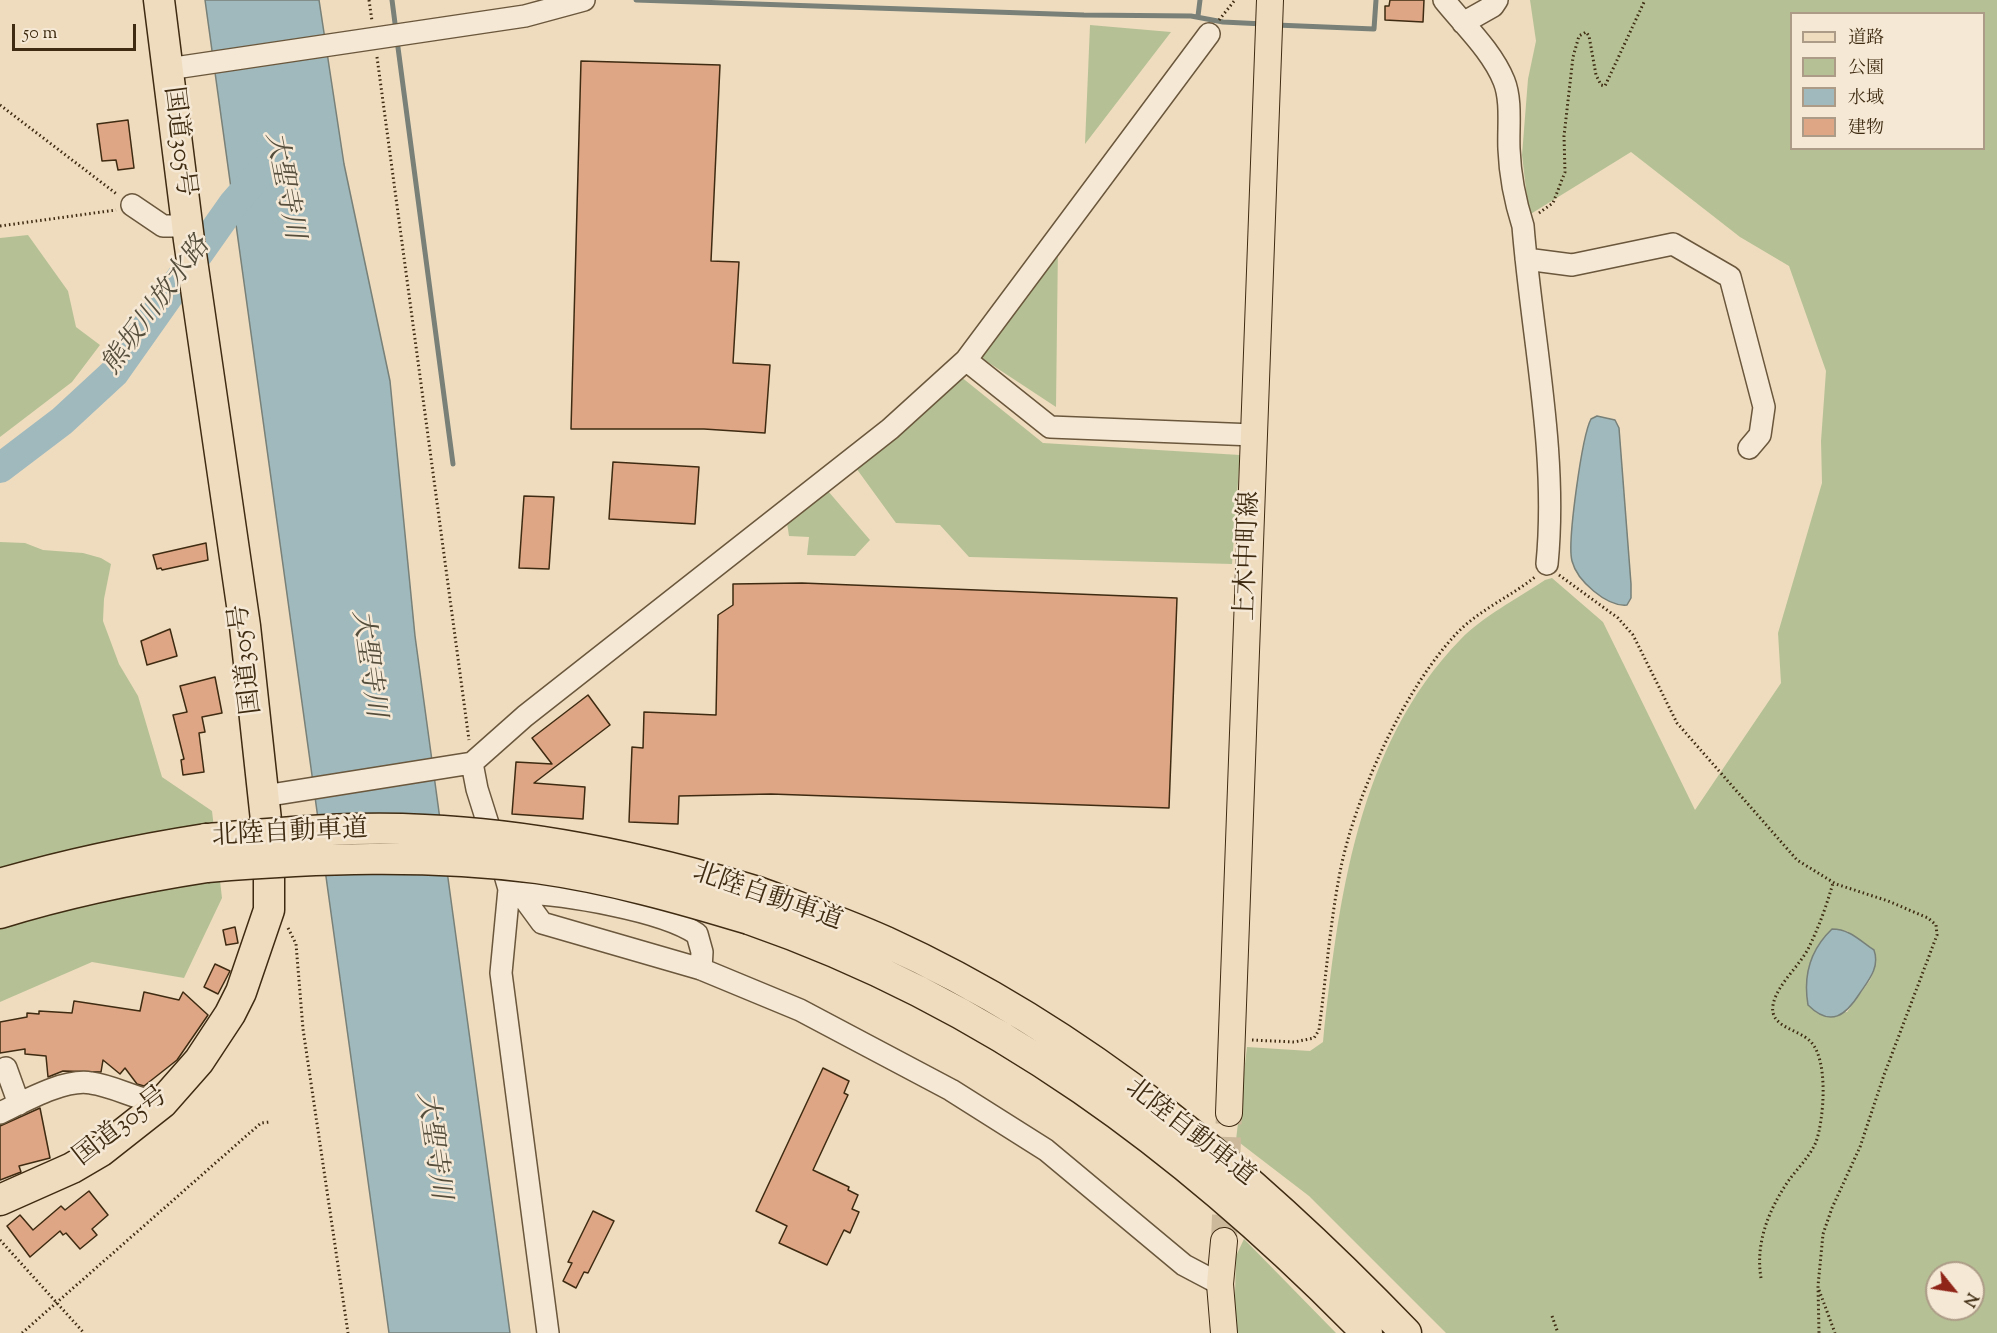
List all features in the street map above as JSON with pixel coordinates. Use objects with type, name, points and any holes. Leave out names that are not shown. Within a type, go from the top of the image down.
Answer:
[{"type":"highway","name":"国道305号","points":[[0,1200],[72,1168],[101,1151],[162,1102],[199,1061],[230,1014],[241,992],[269,910],[268,848],[272,795],[188,233],[159,0]]},
{"type":"highway","name":"北陸自動車道","points":[[0,913],[61,894],[130,879],[206,853],[356,830],[423,830],[482,834],[615,854],[754,906],[875,937],[938,968],[1078,1050],[1206,1144],[1341,1265],[1406,1333]]},
{"type":"highway","name":"北陸自動車道","points":[[0,884],[50,869],[129,851],[206,853]]},
{"type":"highway","name":"北陸自動車道","points":[[754,906],[811,940],[936,998],[1062,1073],[1190,1168],[1256,1224],[1367,1333]]},
{"type":"main road","name":"上木中町線","points":[[1229,1113],[1270,0]]},
{"type":"main road","points":[[1224,1241],[1220,1284],[1224,1333]]},
{"type":"street","points":[[168,69],[525,16],[584,0]]},
{"type":"street","points":[[1444,0],[1490,57],[1505,81],[1509,152],[1517,205],[1523,226],[1549,465],[1551,509],[1540,571]]},
{"type":"street","points":[[1463,23],[1492,6],[1497,0]]},
{"type":"street","points":[[272,795],[472,763],[525,716],[890,429],[966,360],[1209,34]]},
{"type":"street","points":[[132,206],[164,226],[188,233]]},
{"type":"street","points":[[1526,260],[1572,265],[1673,244],[1730,277],[1764,407],[1760,435],[1749,448]]},
{"type":"street","points":[[966,360],[1050,427],[1254,435]]},
{"type":"street","points":[[472,763],[477,789],[515,891],[542,924],[701,969],[800,1010],[951,1090],[1046,1150],[1184,1265],[1220,1284]]},
{"type":"street","points":[[515,891],[631,910],[684,926],[697,934],[702,952],[701,969]]},
{"type":"street","points":[[515,891],[501,973],[548,1333]]},
{"type":"street","points":[[6,1068],[9,1108],[73,1082],[92,1083],[145,1101],[162,1102]]},
{"type":"path","points":[[369,0],[472,763]]},
{"type":"path","points":[[1209,34],[1235,0]]},
{"type":"path","points":[[1523,226],[1553,203],[1565,172],[1564,136],[1573,57],[1579,36],[1586,32],[1589,36],[1596,75],[1605,86],[1645,0]]},
{"type":"path","points":[[0,105],[132,206]]},
{"type":"path","points":[[0,226],[104,213],[132,206]]},
{"type":"path","points":[[1232,1039],[1294,1042],[1314,1038],[1319,1030],[1340,871],[1360,803],[1401,710],[1417,682],[1459,631],[1540,571],[1625,627],[1642,650],[1666,707],[1677,723],[1797,860],[1833,883],[1888,901],[1928,918],[1936,925],[1937,935],[1880,1084],[1860,1148],[1823,1234],[1818,1286],[1819,1333]]},
{"type":"path","points":[[1761,1278],[1758,1259],[1760,1242],[1777,1201],[1816,1142],[1822,1098],[1821,1058],[1810,1040],[1780,1023],[1774,1016],[1773,1005],[1808,948],[1833,883]]},
{"type":"path","points":[[269,910],[287,927],[296,944],[303,1029],[348,1333]]},
{"type":"path","points":[[22,1333],[261,1123],[270,1122]]},
{"type":"path","points":[[0,1240],[46,1294],[84,1333]]},
{"type":"path","points":[[1818,1286],[1835,1333]]},
{"type":"path","points":[[1552,1316],[1558,1333]]},
{"type":"green space","points":[[1530,0],[1997,0],[1997,1333],[1446,1333],[1309,1196],[1236,1140],[1247,1047],[1310,1051],[1323,1042],[1336,935],[1346,881],[1358,828],[1375,777],[1397,728],[1425,682],[1469,631],[1501,608],[1545,580],[1552,578],[1603,622],[1695,810],[1781,683],[1778,633],[1822,483],[1821,441],[1826,371],[1789,266],[1740,237],[1631,152],[1529,215],[1522,155],[1528,79],[1536,41]],"holes":[[[1832,929],[1847,931],[1874,950],[1874,971],[1847,1012],[1817,1013],[1808,1005],[1807,994],[1808,974],[1813,955]]]},
{"type":"green space","points":[[1090,25],[1171,32],[1085,144]]},
{"type":"green space","points":[[28,235],[68,291],[76,327],[100,345],[72,382],[0,437],[0,238]]},
{"type":"green space","points":[[1058,245],[1056,407],[977,355]]},
{"type":"green space","points":[[960,376],[1043,443],[1240,455],[1232,564],[969,557],[940,525],[896,523],[856,468],[932,406]]},
{"type":"green space","points":[[828,491],[870,540],[855,556],[807,555],[809,537],[789,536],[787,523]]},
{"type":"green space","points":[[0,542],[25,543],[43,550],[83,553],[101,558],[111,564],[104,599],[103,621],[119,664],[138,696],[162,777],[212,811],[222,898],[184,978],[92,962],[0,1002]]},
{"type":"green space","points":[[1244,1239],[1336,1333],[1234,1333],[1236,1256]]},
{"type":"water","name":"大聖寺川","points":[[205,0],[319,0],[344,164],[390,381],[415,636],[510,1333],[389,1333]]},
{"type":"water","points":[[1597,416],[1615,420],[1619,428],[1631,584],[1631,598],[1627,605],[1611,602],[1594,591],[1580,577],[1572,561],[1573,513],[1580,467],[1587,429],[1591,419]]},
{"type":"water","points":[[1832,929],[1850,933],[1874,950],[1876,962],[1870,978],[1855,1001],[1843,1013],[1831,1017],[1816,1012],[1808,1005],[1807,984],[1813,955]]},
{"type":"building","points":[[1390,0],[1424,0],[1423,22],[1385,20],[1385,6],[1389,6]]},
{"type":"building","points":[[581,61],[720,65],[711,261],[739,262],[733,363],[770,365],[765,433],[704,429],[571,429]]},
{"type":"building","points":[[128,120],[134,168],[118,170],[116,160],[102,161],[97,124]]},
{"type":"building","points":[[613,462],[699,467],[695,524],[609,519]]},
{"type":"building","points":[[524,496],[554,497],[549,569],[519,568]]},
{"type":"building","points":[[206,543],[208,560],[162,570],[157,569],[153,555]]},
{"type":"building","points":[[802,583],[1177,598],[1169,808],[771,794],[679,796],[678,824],[629,822],[632,747],[643,748],[644,712],[716,715],[718,615],[733,605],[733,584]]},
{"type":"building","points":[[170,629],[177,656],[147,665],[141,641]]},
{"type":"building","points":[[215,677],[222,713],[202,717],[205,732],[199,733],[204,772],[183,775],[181,760],[184,759],[173,715],[187,712],[180,686]]},
{"type":"building","points":[[588,695],[610,725],[534,783],[585,787],[583,819],[512,814],[516,762],[552,764],[532,738]]},
{"type":"building","points":[[235,927],[238,943],[226,945],[223,930]]},
{"type":"building","points":[[215,964],[230,971],[218,994],[204,987]]},
{"type":"building","points":[[144,992],[179,1000],[183,992],[208,1015],[177,1060],[144,1086],[137,1084],[125,1068],[120,1074],[103,1060],[101,1072],[63,1071],[48,1077],[46,1056],[25,1054],[25,1049],[0,1053],[0,1022],[27,1017],[27,1013],[39,1014],[39,1011],[72,1013],[74,1001],[140,1011]]},
{"type":"building","points":[[823,1068],[849,1081],[844,1093],[848,1095],[813,1170],[849,1187],[848,1190],[858,1195],[852,1209],[859,1212],[850,1233],[844,1230],[827,1265],[779,1243],[787,1226],[756,1211]]},
{"type":"building","points":[[40,1108],[50,1158],[19,1166],[21,1172],[0,1180],[0,1126]]},
{"type":"building","points":[[89,1191],[108,1215],[92,1229],[97,1235],[80,1249],[66,1233],[63,1235],[60,1231],[30,1257],[7,1226],[20,1215],[33,1230],[61,1206],[65,1210]]},
{"type":"building","points":[[593,1211],[614,1221],[588,1273],[584,1272],[576,1288],[563,1281],[572,1263],[568,1262]]},
{"type":"waterway","points":[[392,0],[396,31]]},
{"type":"waterway","points":[[636,0],[1084,15],[1191,16],[1223,22],[1264,24]]},
{"type":"waterway","points":[[1198,16],[1200,0]]},
{"type":"waterway","points":[[1276,25],[1374,29],[1376,0]]},
{"type":"waterway","points":[[397,40],[453,464]]},
{"type":"waterway","name":"熊坂川放水路","points":[[0,468],[62,421],[114,373],[234,203],[261,172]]},
{"type":"tunnel","points":[[1224,1241],[1229,1113]]}]
